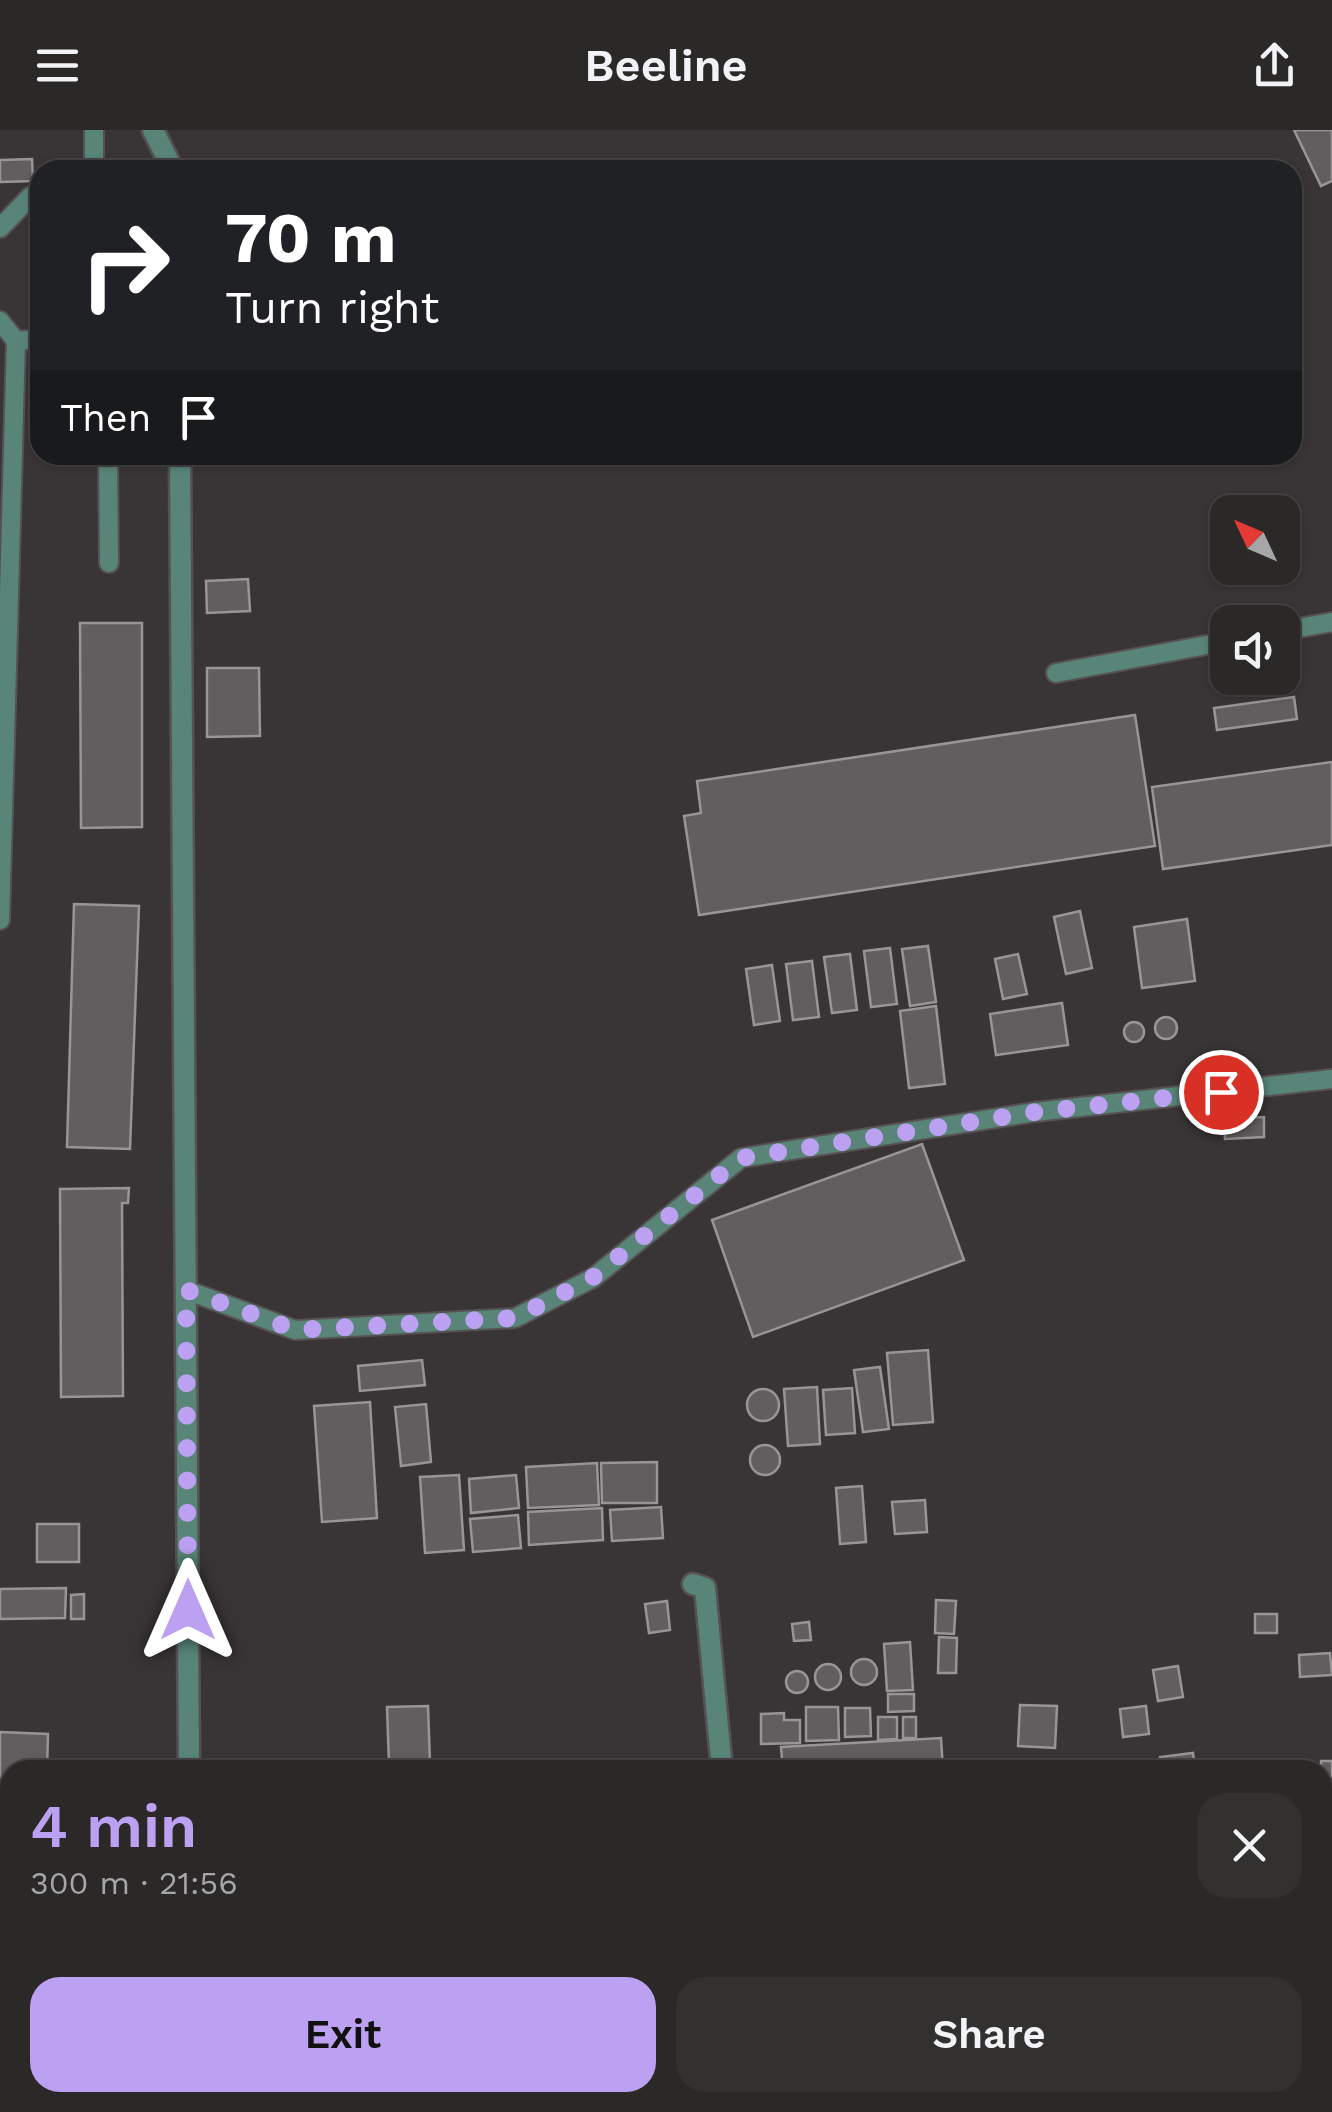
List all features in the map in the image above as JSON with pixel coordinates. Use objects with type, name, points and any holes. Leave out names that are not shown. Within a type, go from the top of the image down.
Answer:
[{"type":"street","points":[[153,130],[168,160]]},
{"type":"street","points":[[180,465],[188,1760]]},
{"type":"street","points":[[693,1584],[704,1588],[721,1760]]},
{"type":"lane","points":[[94,130],[94,160]]},
{"type":"lane","points":[[0,228],[30,197]]},
{"type":"lane","points":[[0,321],[16,341],[0,920]]},
{"type":"lane","points":[[16,341],[30,340]]},
{"type":"lane","points":[[108,465],[109,563]]},
{"type":"lane","points":[[1300,628],[1332,622]]},
{"type":"lane","points":[[1056,673],[1210,644]]},
{"type":"lane","points":[[186,1290],[296,1330],[515,1318],[592,1278],[741,1158],[1035,1112],[1332,1079]]},
{"type":"building","points":[[1294,130],[1332,130],[1332,181],[1321,186]]},
{"type":"building","points":[[32,159],[30,181],[0,182],[0,160]]},
{"type":"building","points":[[248,579],[250,611],[207,613],[206,581]]},
{"type":"building","points":[[80,623],[142,623],[142,827],[81,828]]},
{"type":"building","points":[[207,668],[259,668],[260,736],[207,737]]},
{"type":"building","points":[[1294,697],[1297,719],[1217,730],[1214,708]]},
{"type":"building","points":[[1135,715],[1155,846],[699,915],[684,816],[701,813],[697,781]]},
{"type":"building","points":[[1332,762],[1332,845],[1163,869],[1152,787]]},
{"type":"building","points":[[74,904],[139,906],[130,1149],[67,1147]]},
{"type":"building","points":[[1080,911],[1092,968],[1066,974],[1054,917]]},
{"type":"building","points":[[1187,919],[1195,981],[1142,988],[1134,927]]},
{"type":"building","points":[[928,946],[936,1002],[910,1006],[902,949]]},
{"type":"building","points":[[890,948],[897,1004],[871,1007],[864,951]]},
{"type":"building","points":[[850,954],[857,1010],[832,1013],[824,957]]},
{"type":"building","points":[[1018,954],[1027,994],[1003,999],[995,959]]},
{"type":"building","points":[[812,961],[819,1017],[793,1020],[786,964]]},
{"type":"building","points":[[772,965],[780,1021],[754,1025],[746,969]]},
{"type":"building","points":[[1062,1003],[1068,1045],[996,1055],[990,1014]]},
{"type":"building","points":[[936,1006],[945,1084],[909,1088],[900,1011]]},
{"type":"building","points":[[1166,1017],[1177,1028],[1166,1039],[1155,1028]]},
{"type":"building","points":[[1134,1022],[1144,1032],[1134,1042],[1124,1032]]},
{"type":"building","points":[[1264,1117],[1264,1137],[1225,1139],[1224,1119]]},
{"type":"building","points":[[922,1144],[964,1260],[753,1337],[712,1220]]},
{"type":"building","points":[[129,1188],[128,1203],[122,1203],[123,1396],[61,1397],[60,1189]]},
{"type":"building","points":[[928,1350],[933,1422],[893,1425],[887,1353]]},
{"type":"building","points":[[422,1360],[425,1385],[360,1391],[358,1366]]},
{"type":"building","points":[[880,1367],[889,1429],[863,1432],[854,1370]]},
{"type":"building","points":[[817,1387],[820,1444],[788,1446],[784,1389]]},
{"type":"building","points":[[852,1388],[855,1433],[826,1435],[823,1390]]},
{"type":"building","points":[[763,1389],[774,1394],[779,1405],[774,1416],[763,1421],[752,1416],[747,1405],[752,1394]]},
{"type":"building","points":[[370,1402],[377,1518],[322,1522],[314,1406]]},
{"type":"building","points":[[426,1404],[431,1462],[401,1466],[395,1407]]},
{"type":"building","points":[[765,1445],[779,1454],[780,1460],[771,1474],[765,1475],[751,1466],[750,1460],[759,1446]]},
{"type":"building","points":[[657,1462],[657,1503],[602,1503],[601,1463]]},
{"type":"building","points":[[597,1463],[599,1505],[528,1508],[526,1467]]},
{"type":"building","points":[[459,1475],[464,1550],[425,1553],[420,1477]]},
{"type":"building","points":[[516,1475],[519,1508],[471,1513],[469,1479]]},
{"type":"building","points":[[862,1486],[866,1542],[840,1544],[836,1488]]},
{"type":"building","points":[[925,1500],[927,1532],[895,1534],[892,1502]]},
{"type":"building","points":[[661,1507],[663,1538],[612,1541],[610,1510]]},
{"type":"building","points":[[602,1508],[603,1540],[529,1545],[528,1512]]},
{"type":"building","points":[[518,1515],[521,1548],[473,1552],[470,1519]]},
{"type":"building","points":[[37,1524],[79,1524],[79,1562],[37,1562]]},
{"type":"building","points":[[66,1588],[65,1618],[0,1619],[0,1589]]},
{"type":"building","points":[[84,1594],[84,1619],[71,1619],[71,1595]]},
{"type":"building","points":[[936,1600],[956,1601],[954,1634],[935,1633]]},
{"type":"building","points":[[667,1601],[670,1630],[649,1633],[645,1604]]},
{"type":"building","points":[[1255,1614],[1277,1614],[1277,1633],[1255,1633]]},
{"type":"building","points":[[809,1622],[811,1640],[794,1641],[792,1624]]},
{"type":"building","points":[[939,1637],[957,1638],[956,1673],[938,1673]]},
{"type":"building","points":[[910,1642],[913,1690],[887,1691],[884,1644]]},
{"type":"building","points":[[1330,1653],[1332,1675],[1300,1677],[1299,1655]]},
{"type":"building","points":[[864,1659],[873,1663],[877,1672],[873,1681],[864,1685],[855,1681],[851,1672],[855,1663]]},
{"type":"building","points":[[828,1664],[837,1668],[841,1677],[837,1686],[828,1690],[819,1686],[815,1677],[819,1668]]},
{"type":"building","points":[[1178,1666],[1183,1697],[1158,1701],[1153,1670]]},
{"type":"building","points":[[797,1671],[805,1674],[805,1690],[797,1693],[789,1690],[786,1682],[789,1674]]},
{"type":"building","points":[[888,1694],[914,1694],[914,1711],[888,1712]]},
{"type":"building","points":[[1020,1705],[1057,1706],[1055,1748],[1018,1746]]},
{"type":"building","points":[[428,1706],[430,1760],[389,1760],[387,1707]]},
{"type":"building","points":[[1146,1706],[1149,1734],[1123,1737],[1120,1709]]},
{"type":"building","points":[[806,1707],[838,1707],[839,1740],[806,1741]]},
{"type":"building","points":[[845,1708],[870,1708],[871,1736],[845,1737]]},
{"type":"building","points":[[784,1713],[784,1720],[800,1720],[800,1743],[761,1744],[761,1714]]},
{"type":"building","points":[[878,1717],[897,1717],[897,1739],[878,1740]]},
{"type":"building","points":[[903,1717],[916,1717],[916,1738],[903,1738]]},
{"type":"building","points":[[0,1732],[48,1734],[47,1760],[0,1760]]},
{"type":"building","points":[[941,1738],[942,1760],[782,1760],[781,1747]]},
{"type":"building","points":[[1193,1753],[1194,1760],[1160,1760]]},
{"type":"route","points":[[188,1610],[186,1290],[296,1330],[515,1318],[592,1278],[741,1158],[1035,1112],[1221,1092]]}]
